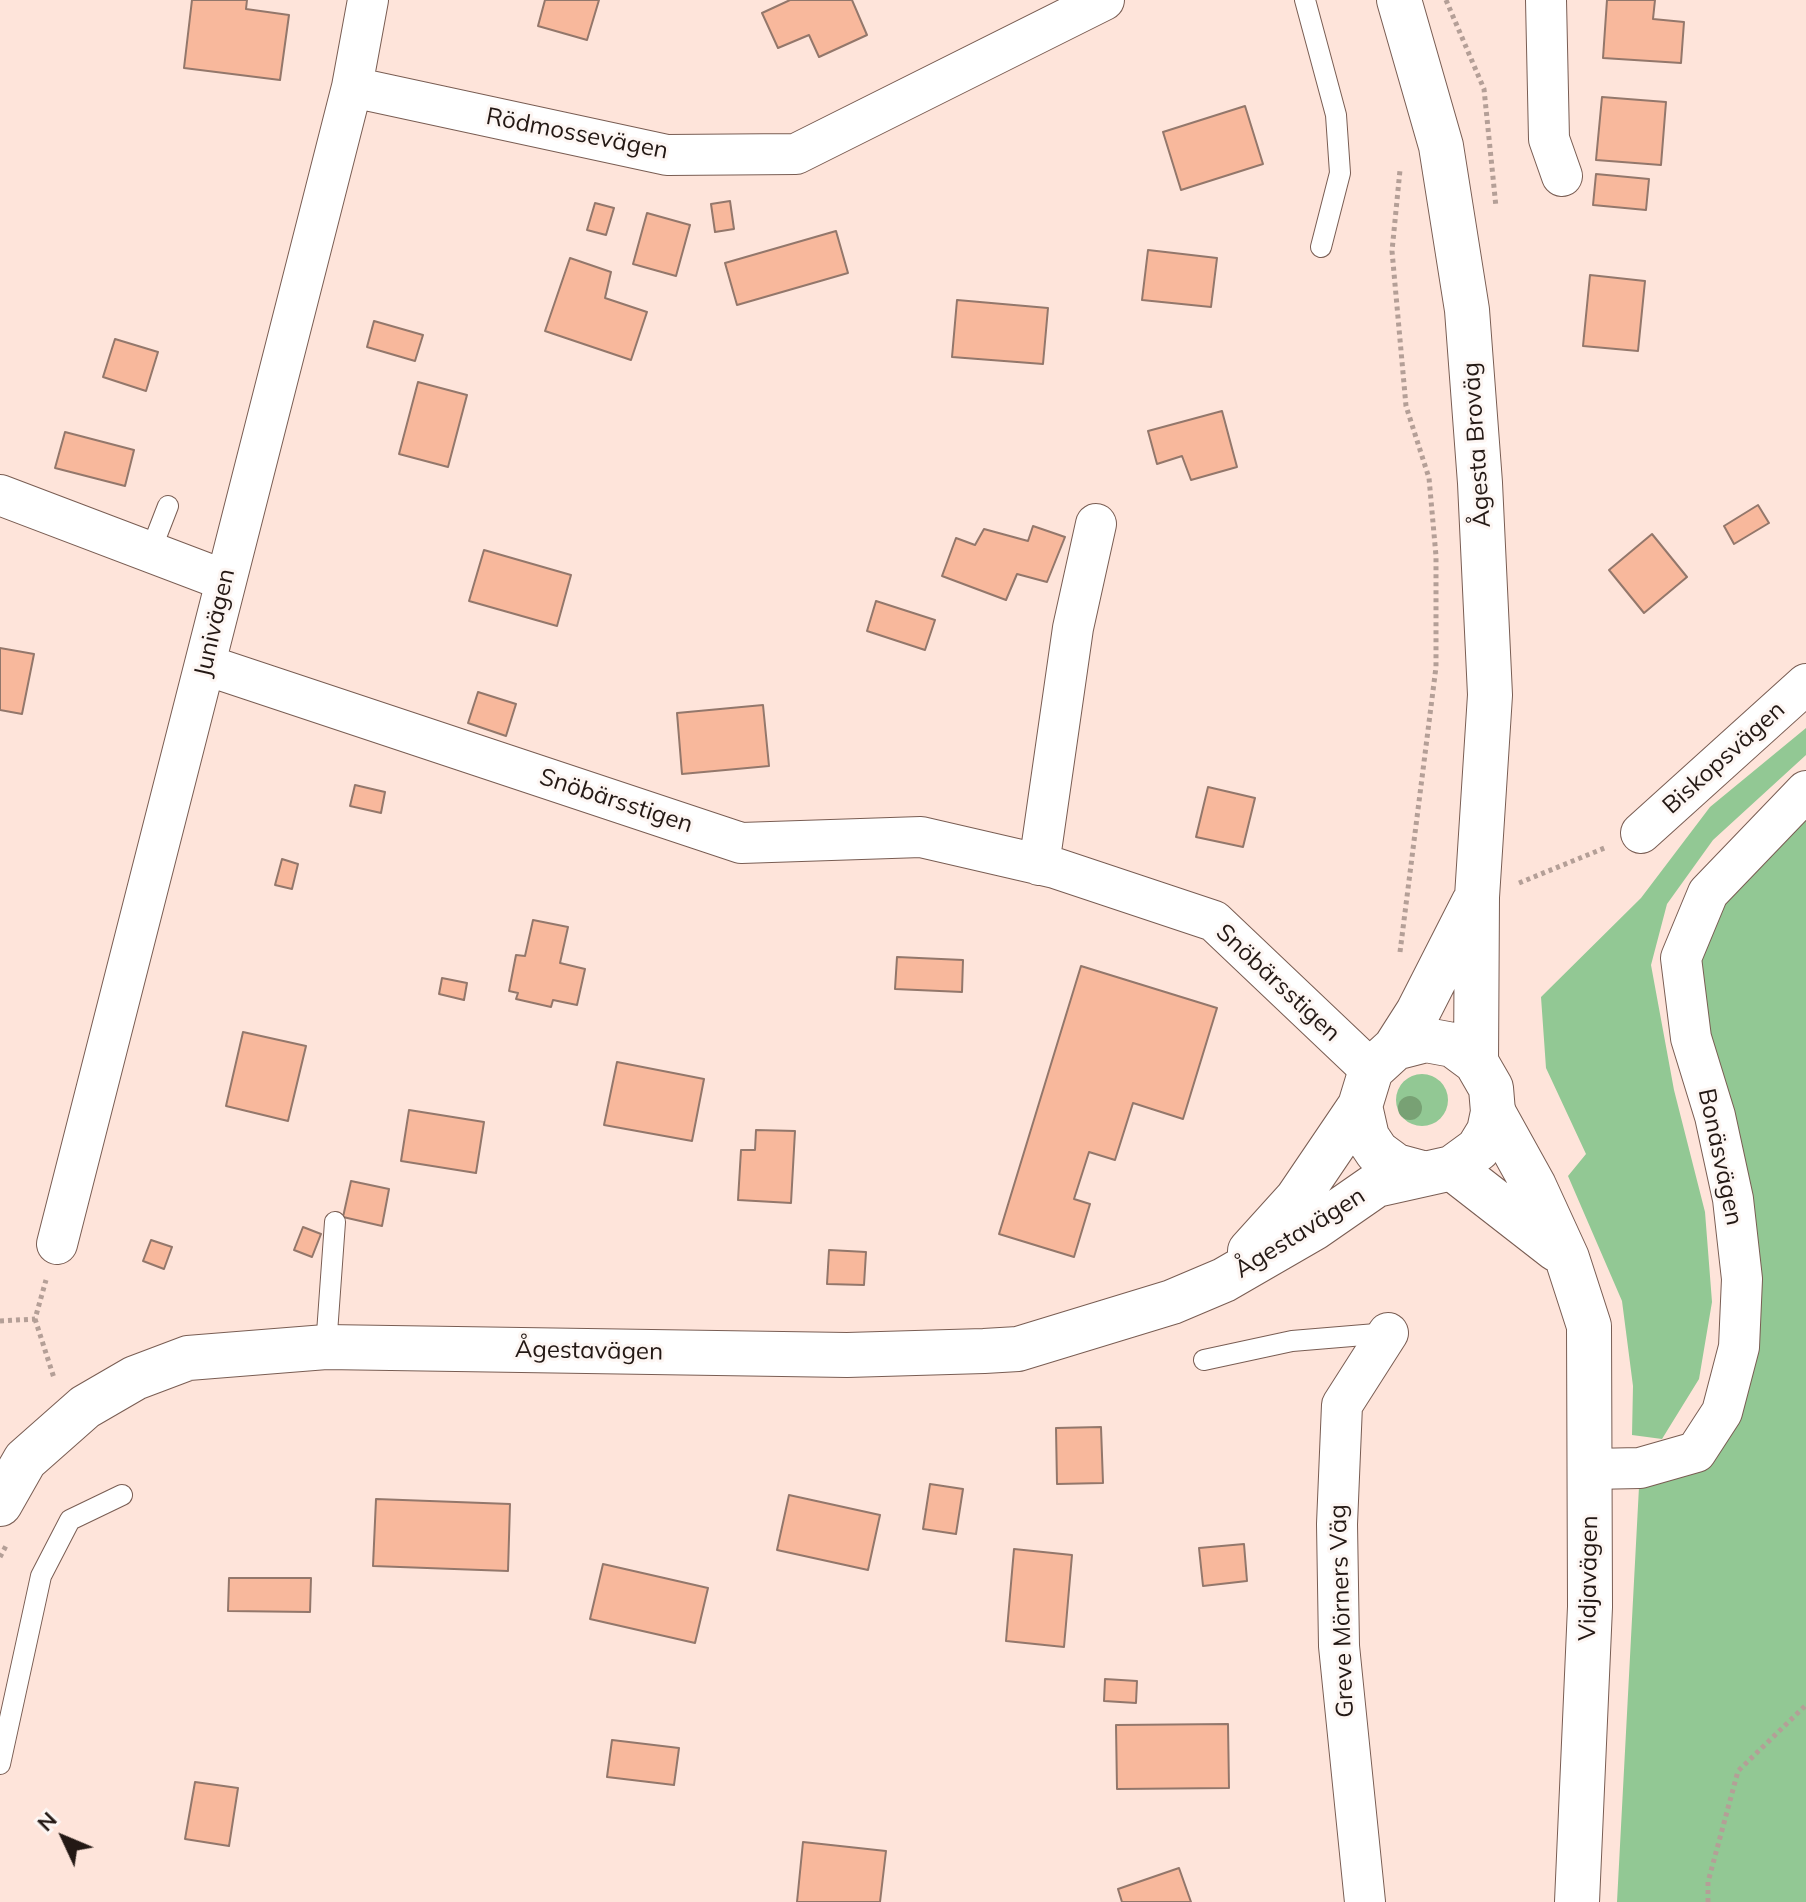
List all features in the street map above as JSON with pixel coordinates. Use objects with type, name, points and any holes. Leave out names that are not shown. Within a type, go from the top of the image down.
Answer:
[{"type":"main road","name":"Ågesta Broväg","points":[[1399,0],[1441,146],[1467,310],[1480,483],[1490,695],[1492,892],[1476,1062]]},
{"type":"main road","name":"Ågesta Broväg","points":[[1375,1075],[1492,892]]},
{"type":"main road","points":[[1437,1171],[1478,1149],[1489,1131],[1493,1112],[1491,1088],[1476,1062],[1453,1045],[1426,1040],[1375,1075],[1367,1137],[1377,1152],[1396,1166],[1437,1171],[1567,1258]]},
{"type":"main road","name":"Ågestavägen","points":[[1224,1280],[1297,1199],[1375,1075]]},
{"type":"main road","name":"Vidjavägen","points":[[1493,1112],[1534,1186],[1567,1258],[1589,1326],[1590,1607],[1577,1902]]},
{"type":"main road","name":"Ågestavägen","points":[[0,1504],[25,1460],[85,1407],[135,1378],[188,1358],[326,1347],[847,1355],[1018,1349],[1172,1302],[1224,1280],[1314,1228],[1376,1185],[1437,1171]]},
{"type":"street","name":"Junivägen","points":[[57,1244],[352,87],[368,0]]},
{"type":"street","name":"Rödmossevägen","points":[[352,87],[667,155],[796,154],[1104,0]]},
{"type":"street","points":[[1546,0],[1549,139],[1562,176]]},
{"type":"street","points":[[0,495],[149,555],[224,580]]},
{"type":"street","points":[[1039,865],[1073,628],[1096,524]]},
{"type":"street","name":"Snöbärsstigen","points":[[206,665],[741,843],[921,837],[1039,865],[1214,921],[1375,1075]]},
{"type":"street","name":"Biskopsvägen","points":[[1641,833],[1806,684]]},
{"type":"street","name":"Bonäsvägen","points":[[1591,1469],[1640,1468],[1696,1452],[1722,1412],[1739,1347],[1742,1279],[1733,1199],[1715,1116],[1691,1038],[1681,958],[1708,893],[1806,791]]},
{"type":"street","name":"Greve Mörners Väg","points":[[1365,1902],[1339,1646],[1337,1524],[1342,1405],[1388,1333]]},
{"type":"lane","points":[[1305,0],[1336,115],[1340,173],[1321,247]]},
{"type":"lane","points":[[149,555],[168,506]]},
{"type":"lane","points":[[326,1347],[335,1222]]},
{"type":"lane","points":[[1204,1360],[1292,1341],[1388,1333]]},
{"type":"lane","points":[[0,1764],[41,1576],[70,1520],[122,1495]]},
{"type":"path","points":[[1398,965],[1436,667],[1436,556],[1429,478],[1406,406],[1392,251],[1401,160]]},
{"type":"path","points":[[1492,892],[1641,833]]},
{"type":"path","points":[[57,1244],[35,1319],[58,1388]]},
{"type":"path","points":[[0,1321],[35,1319]]},
{"type":"path","points":[[1708,1902],[1708,1882],[1738,1771],[1806,1705]]},
{"type":"green space","points":[[1806,728],[1806,755],[1713,840],[1667,904],[1651,965],[1674,1090],[1705,1212],[1712,1302],[1699,1379],[1662,1439],[1632,1435],[1633,1386],[1622,1301],[1568,1176],[1586,1154],[1546,1068],[1541,997],[1641,898],[1710,807]]},
{"type":"green space","points":[[1806,791],[1806,1902],[1617,1902],[1640,1468],[1696,1452],[1739,1347],[1681,958]]},
{"type":"green space","points":[[1422,1074],[1440,1082],[1448,1100],[1440,1118],[1422,1126],[1404,1118],[1396,1100],[1404,1082]]},
{"type":"building","points":[[192,0],[247,0],[246,9],[289,15],[280,80],[184,68]]},
{"type":"building","points":[[545,0],[599,0],[587,40],[538,26]]},
{"type":"building","points":[[790,0],[852,0],[867,35],[819,57],[809,35],[778,48],[762,13]]},
{"type":"building","points":[[1607,0],[1655,0],[1653,19],[1684,22],[1681,63],[1603,58]]},
{"type":"building","points":[[1602,97],[1666,102],[1661,165],[1596,160]]},
{"type":"building","points":[[1245,106],[1263,164],[1181,190],[1163,132]]},
{"type":"building","points":[[1596,174],[1649,179],[1646,210],[1593,205]]},
{"type":"building","points":[[730,201],[734,229],[715,232],[711,204]]},
{"type":"building","points":[[595,203],[614,208],[606,235],[587,230]]},
{"type":"building","points":[[647,213],[690,225],[676,276],[633,264]]},
{"type":"building","points":[[836,231],[848,273],[737,305],[725,263]]},
{"type":"building","points":[[1148,250],[1217,258],[1211,307],[1142,300]]},
{"type":"building","points":[[570,258],[611,272],[605,298],[647,312],[631,360],[545,331]]},
{"type":"building","points":[[1590,275],[1645,281],[1638,351],[1583,346]]},
{"type":"building","points":[[957,300],[1048,308],[1043,364],[952,357]]},
{"type":"building","points":[[374,321],[423,335],[415,361],[367,347]]},
{"type":"building","points":[[115,339],[158,352],[146,391],[103,377]]},
{"type":"building","points":[[418,382],[467,395],[448,467],[399,454]]},
{"type":"building","points":[[1222,411],[1237,467],[1191,480],[1182,456],[1157,464],[1148,431]]},
{"type":"building","points":[[65,432],[134,450],[125,486],[55,468]]},
{"type":"building","points":[[1758,505],[1769,523],[1734,544],[1724,526]]},
{"type":"building","points":[[1033,526],[1065,537],[1047,582],[1017,574],[1006,600],[942,576],[956,538],[975,545],[984,529],[1028,541]]},
{"type":"building","points":[[1652,534],[1687,577],[1644,613],[1609,570]]},
{"type":"building","points":[[484,550],[571,575],[557,626],[469,601]]},
{"type":"building","points":[[876,601],[935,620],[925,650],[867,631]]},
{"type":"building","points":[[0,648],[34,654],[22,714],[0,710]]},
{"type":"building","points":[[478,692],[516,704],[506,736],[468,723]]},
{"type":"building","points":[[763,705],[769,766],[682,774],[677,713]]},
{"type":"building","points":[[355,785],[385,792],[381,813],[350,806]]},
{"type":"building","points":[[1208,787],[1255,798],[1243,847],[1196,837]]},
{"type":"building","points":[[282,859],[298,864],[292,889],[275,885]]},
{"type":"building","points":[[533,920],[568,927],[560,963],[585,969],[577,1005],[553,1000],[551,1007],[516,999],[518,993],[509,991],[516,955],[525,956]]},
{"type":"building","points":[[897,957],[963,960],[962,992],[895,989]]},
{"type":"building","points":[[1081,966],[1217,1008],[1183,1119],[1133,1103],[1115,1160],[1089,1152],[1074,1199],[1090,1204],[1074,1257],[999,1234]]},
{"type":"building","points":[[442,978],[467,983],[464,1000],[439,994]]},
{"type":"building","points":[[243,1032],[306,1046],[288,1121],[226,1106]]},
{"type":"building","points":[[617,1062],[704,1079],[692,1141],[604,1125]]},
{"type":"building","points":[[409,1110],[484,1122],[476,1173],[401,1161]]},
{"type":"building","points":[[756,1130],[795,1131],[791,1203],[738,1200],[741,1150],[755,1150]]},
{"type":"building","points":[[351,1181],[389,1189],[382,1226],[343,1217]]},
{"type":"building","points":[[303,1227],[321,1234],[312,1257],[294,1250]]},
{"type":"building","points":[[151,1240],[172,1247],[164,1269],[143,1261]]},
{"type":"building","points":[[829,1250],[866,1252],[864,1285],[827,1284]]},
{"type":"building","points":[[1101,1427],[1103,1483],[1057,1484],[1056,1428]]},
{"type":"building","points":[[930,1484],[963,1489],[956,1534],[923,1529]]},
{"type":"building","points":[[789,1495],[880,1515],[868,1570],[777,1550]]},
{"type":"building","points":[[376,1499],[510,1504],[508,1571],[373,1566]]},
{"type":"building","points":[[1244,1544],[1247,1581],[1203,1586],[1199,1548]]},
{"type":"building","points":[[1014,1549],[1072,1555],[1064,1647],[1006,1641]]},
{"type":"building","points":[[603,1564],[708,1588],[695,1643],[590,1619]]},
{"type":"building","points":[[229,1578],[311,1578],[310,1612],[228,1611]]},
{"type":"building","points":[[1105,1679],[1137,1681],[1136,1703],[1104,1701]]},
{"type":"building","points":[[1228,1724],[1229,1788],[1117,1789],[1116,1725]]},
{"type":"building","points":[[612,1740],[679,1748],[674,1785],[607,1777]]},
{"type":"building","points":[[195,1782],[238,1788],[229,1846],[185,1839]]},
{"type":"building","points":[[803,1842],[886,1851],[880,1902],[797,1902]]},
{"type":"building","points":[[1179,1868],[1191,1902],[1122,1902],[1118,1889]]}]
